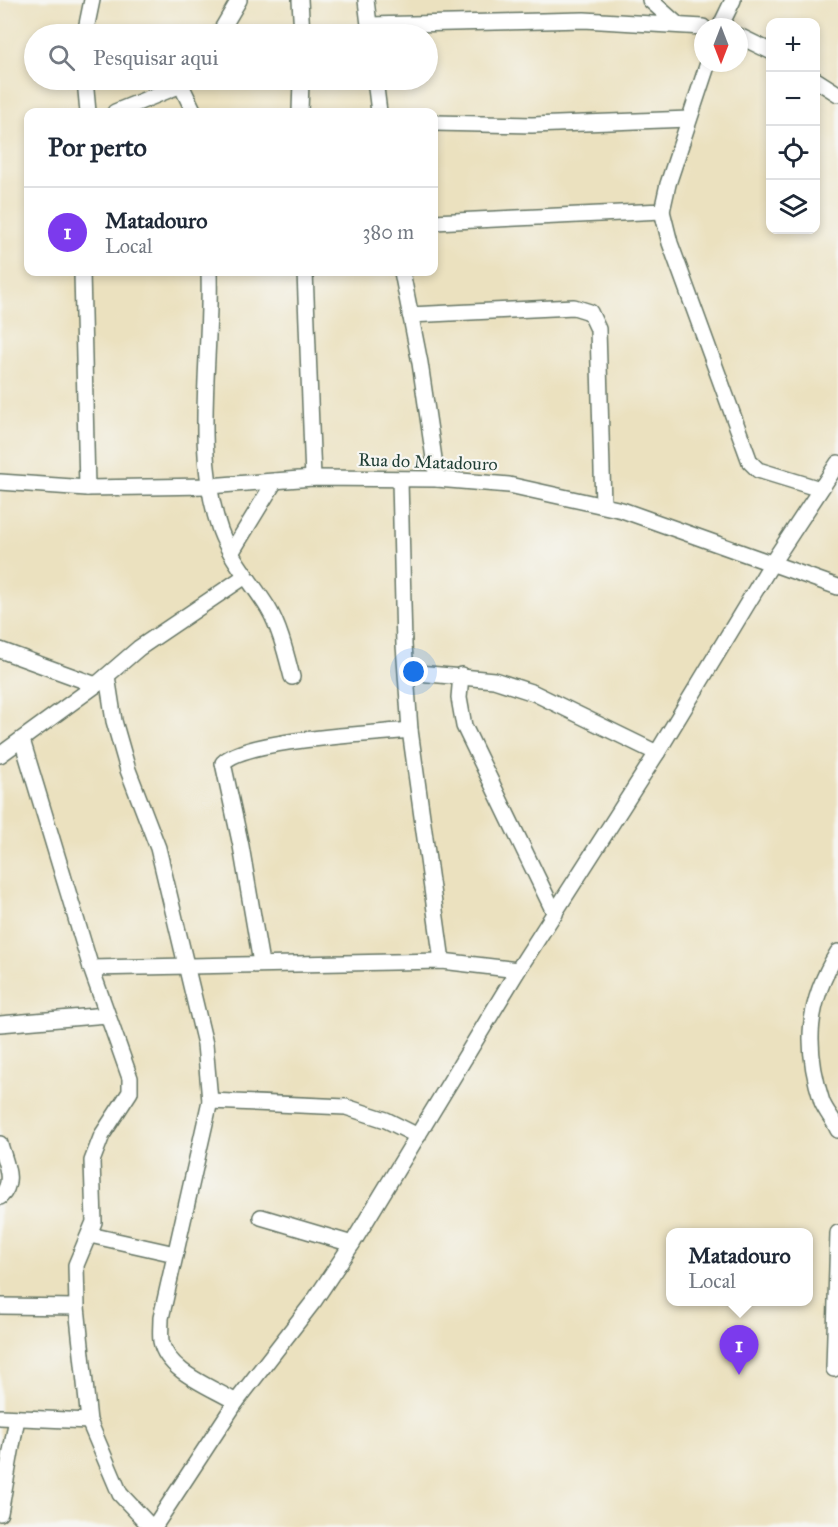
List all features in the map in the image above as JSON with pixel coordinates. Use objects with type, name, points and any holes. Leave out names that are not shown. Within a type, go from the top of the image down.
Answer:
[{"type":"street","points":[[87,24],[92,0]]},
{"type":"street","points":[[225,24],[239,0]]},
{"type":"street","points":[[300,0],[301,24]]},
{"type":"street","points":[[366,0],[368,24]]},
{"type":"street","points":[[650,0],[678,25]]},
{"type":"street","points":[[724,18],[733,0]]},
{"type":"street","points":[[438,27],[584,20],[694,26]]},
{"type":"street","points":[[748,40],[766,49]]},
{"type":"street","points":[[705,72],[668,184],[662,211],[670,243],[750,462],[758,470],[828,485]]},
{"type":"street","points":[[820,83],[838,94]]},
{"type":"street","points":[[85,90],[87,108]]},
{"type":"street","points":[[124,108],[165,90]]},
{"type":"street","points":[[186,90],[193,108]]},
{"type":"street","points":[[300,108],[301,90]]},
{"type":"street","points":[[376,90],[378,108]]},
{"type":"street","points":[[438,123],[532,125],[689,119]]},
{"type":"street","points":[[438,222],[662,211]]},
{"type":"street","points":[[82,276],[87,488]]},
{"type":"street","points":[[209,276],[206,429],[209,486],[220,531],[244,577],[268,609],[292,677]]},
{"type":"street","points":[[304,276],[313,478]]},
{"type":"street","points":[[403,276],[420,363],[437,479]]},
{"type":"street","points":[[410,315],[574,307],[590,312],[598,329],[603,506]]},
{"type":"street","points":[[22,740],[92,968],[129,1078],[130,1092],[102,1135],[92,1161],[94,1222],[76,1266],[77,1307],[89,1421],[120,1494],[152,1527],[236,1402],[314,1301],[352,1244],[518,970],[657,753],[772,563],[828,485],[838,463]]},
{"type":"street","name":"Rua do Matadouro","points":[[0,482],[87,488],[209,486],[313,478],[437,479],[509,485],[621,510],[838,587]]},
{"type":"street","points":[[400,480],[411,730],[442,961]]},
{"type":"street","points":[[231,552],[275,481]]},
{"type":"street","points":[[0,755],[101,681],[139,648],[244,577]]},
{"type":"street","points":[[0,650],[101,681]]},
{"type":"street","points":[[407,672],[461,675],[494,680],[534,693],[657,753]]},
{"type":"street","points":[[461,675],[459,698],[464,726],[555,914]]},
{"type":"street","points":[[101,681],[128,770],[158,848],[205,1044],[210,1101],[161,1318],[161,1342],[167,1357],[182,1371],[236,1402]]},
{"type":"street","points":[[261,963],[241,846],[223,763],[230,755],[268,745],[411,730]]},
{"type":"street","points":[[838,952],[822,977],[809,1026],[812,1060],[823,1103],[838,1130]]},
{"type":"street","points":[[92,968],[184,964],[442,961],[518,970]]},
{"type":"street","points":[[0,1024],[107,1015]]},
{"type":"street","points":[[210,1101],[346,1107],[378,1116],[418,1136]]},
{"type":"street","points":[[0,1144],[9,1175],[9,1187],[0,1197]]},
{"type":"street","points":[[261,1217],[352,1244]]},
{"type":"street","points":[[834,1369],[838,1233]]},
{"type":"street","points":[[90,1235],[175,1254]]},
{"type":"street","points":[[0,1306],[77,1307]]},
{"type":"street","points":[[0,1417],[89,1421]]},
{"type":"street","points":[[0,1513],[17,1418]]},
{"type":"place","name":"Matadouro","points":[[739,1375]]}]
